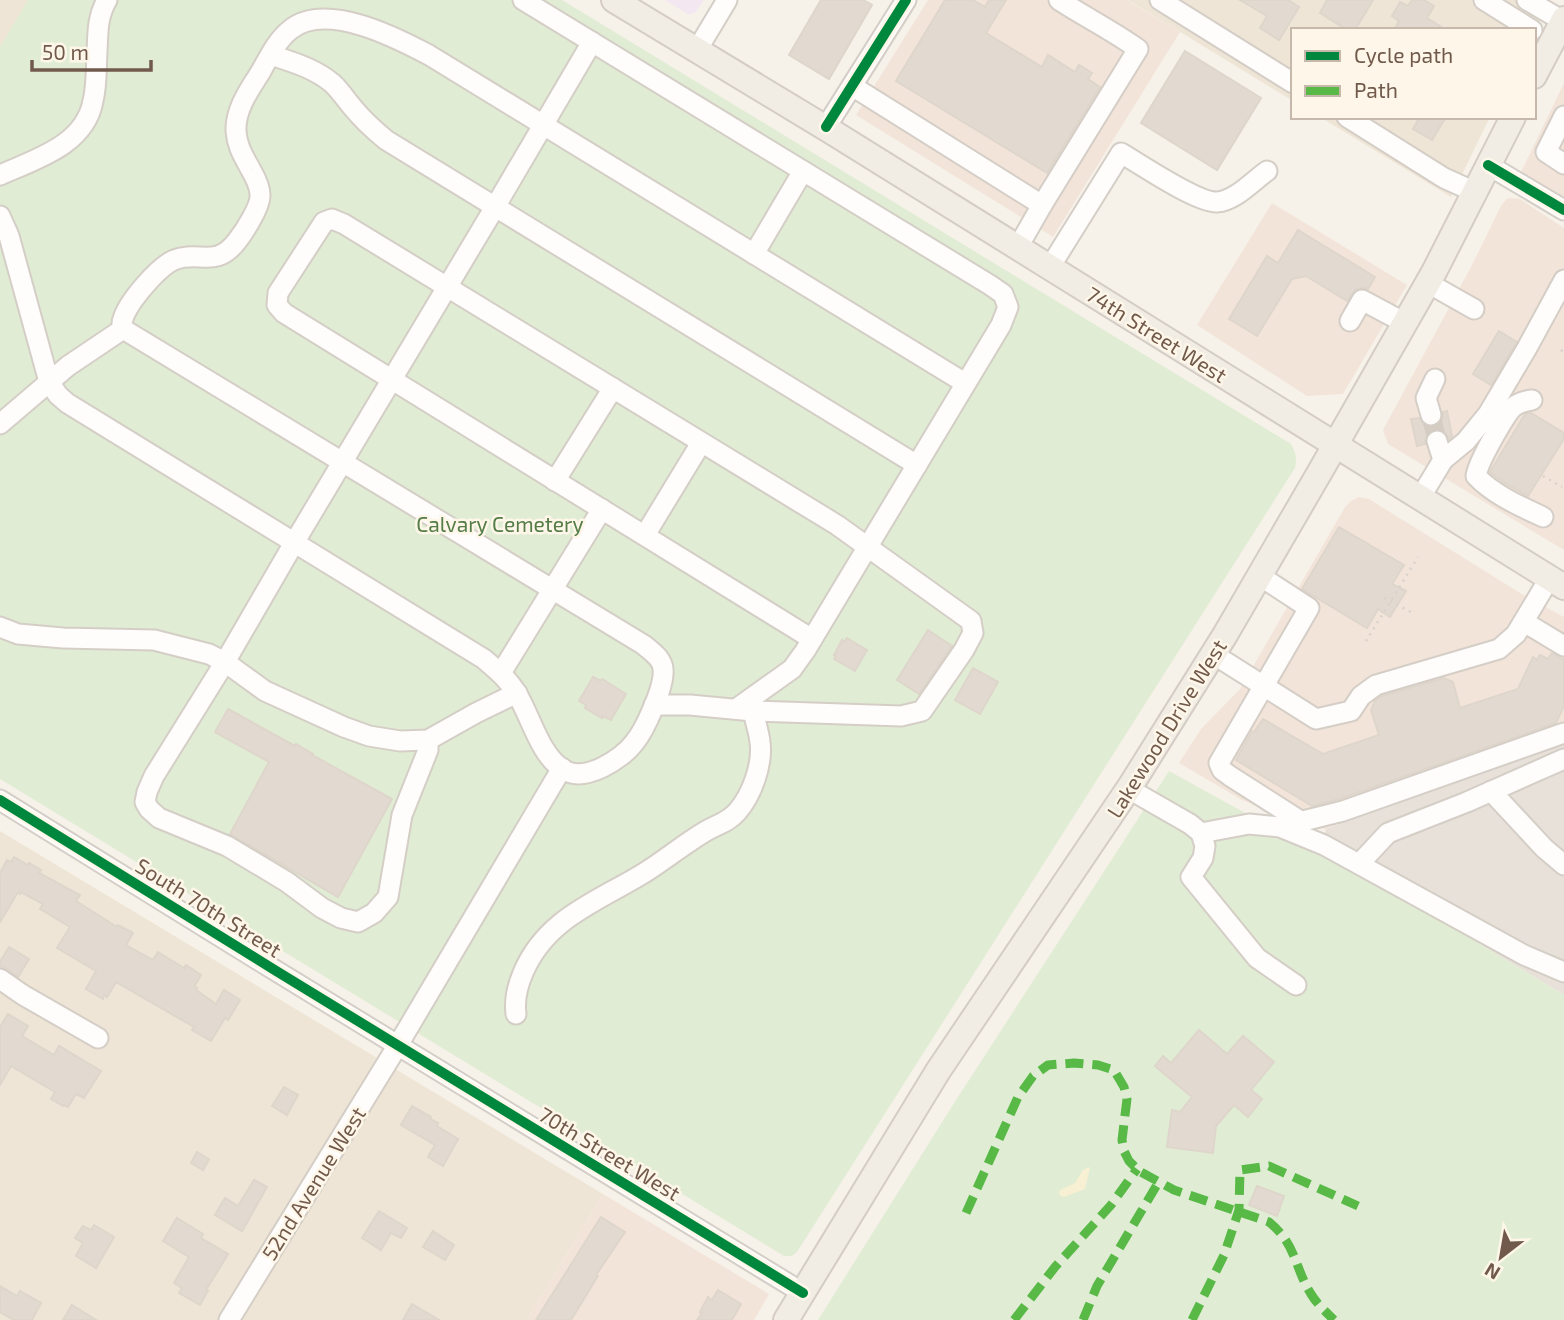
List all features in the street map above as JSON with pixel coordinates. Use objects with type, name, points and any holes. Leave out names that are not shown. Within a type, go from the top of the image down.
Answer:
[{"type":"main road","name":"74th Street West","points":[[614,0],[826,127],[1557,583]]},
{"type":"main road","points":[[1536,70],[1549,28]]},
{"type":"main road","name":"Lakewood Drive West","points":[[786,1320],[938,1072],[1129,789],[1213,654],[1428,283],[1512,119]]},
{"type":"street","points":[[0,175],[58,149],[88,117],[93,102],[98,24],[101,10],[107,0]]},
{"type":"street","points":[[523,0],[1003,294],[1008,307],[1005,317],[812,639],[792,669],[744,710]]},
{"type":"street","points":[[697,50],[727,0]]},
{"type":"street","points":[[826,127],[906,0]]},
{"type":"street","points":[[1018,247],[1138,49],[1059,0]]},
{"type":"street","points":[[1161,0],[1291,82]]},
{"type":"street","points":[[1484,0],[1549,28]]},
{"type":"street","points":[[1527,0],[1549,28]]},
{"type":"street","points":[[0,216],[9,236],[49,382],[58,395],[484,659],[501,673],[517,694],[552,760],[575,774],[601,768],[627,751],[636,741],[647,723],[664,670],[659,658],[644,645],[553,589],[123,329],[121,321],[126,311],[161,268],[176,259],[226,254],[254,214],[261,198],[259,187],[239,150],[236,129],[240,109],[249,89],[290,29],[310,20],[340,20],[365,25],[393,36],[429,55],[965,383]]},
{"type":"street","points":[[428,740],[428,750],[402,815],[388,897],[374,913],[358,922],[341,918],[322,908],[287,882],[226,846],[159,818],[145,802],[154,776],[225,662],[592,42]]},
{"type":"street","points":[[271,55],[318,73],[334,84],[354,109],[386,140],[916,465]]},
{"type":"street","points":[[852,86],[1042,205]]},
{"type":"street","points":[[1564,116],[1546,152],[1564,164]]},
{"type":"street","points":[[1350,119],[1444,178],[1475,192]]},
{"type":"street","points":[[1050,267],[1121,153],[1194,196],[1216,202],[1231,198],[1267,171]]},
{"type":"street","points":[[1488,165],[1563,209]]},
{"type":"street","points":[[754,254],[803,171]]},
{"type":"street","points":[[654,705],[901,716],[922,712],[964,650],[972,633],[971,621],[836,525],[344,224],[332,219],[324,222],[278,293],[277,305],[284,313],[812,639]]},
{"type":"street","points":[[1420,498],[1440,451],[1466,441],[1488,414],[1564,280]]},
{"type":"street","points":[[1428,283],[1474,309]]},
{"type":"street","points":[[1350,321],[1362,300],[1405,323]]},
{"type":"street","points":[[0,424],[68,366],[123,329]]},
{"type":"street","points":[[1431,415],[1426,398],[1435,379]]},
{"type":"street","points":[[555,481],[612,388]]},
{"type":"street","points":[[1532,400],[1522,401],[1512,407],[1482,458],[1476,476],[1483,484],[1509,500],[1544,517]]},
{"type":"street","points":[[645,536],[701,443]]},
{"type":"street","points":[[501,673],[602,509]]},
{"type":"street","points":[[1260,576],[1310,608],[1219,763],[1230,776],[1302,822]]},
{"type":"street","points":[[1213,654],[1316,719],[1350,711],[1361,696],[1376,685],[1499,649],[1516,634],[1557,583]]},
{"type":"street","points":[[1524,622],[1564,646]]},
{"type":"street","points":[[0,627],[18,634],[63,638],[154,640],[209,653],[265,691],[344,727],[369,736],[400,741],[428,740],[517,694]]},
{"type":"street","points":[[516,1014],[514,1000],[527,964],[538,947],[567,917],[643,874],[708,830],[724,824],[738,811],[750,790],[758,766],[760,743],[744,710]]},
{"type":"street","points":[[1280,827],[1343,811],[1564,733]]},
{"type":"street","points":[[1359,864],[1388,833],[1564,759]]},
{"type":"street","name":"52nd Avenue West","points":[[229,1320],[398,1045],[562,768]]},
{"type":"street","points":[[1129,789],[1190,824],[1200,833],[1205,846],[1203,858],[1191,877],[1257,958],[1296,985]]},
{"type":"street","points":[[1491,791],[1544,848],[1564,865]]},
{"type":"street","name":"South 70th Street","points":[[0,800],[398,1045]]},
{"type":"street","points":[[1200,833],[1249,824],[1280,827],[1324,845],[1524,955],[1564,972]]},
{"type":"street","points":[[0,979],[98,1038]]},
{"type":"street","name":"70th Street West","points":[[398,1045],[803,1293]]},
{"type":"path","points":[[1543,476],[1562,487]]},
{"type":"path","points":[[1366,641],[1418,557]]},
{"type":"path","points":[[1384,598],[1410,612]]},
{"type":"shaded area","points":[[0,0],[30,0],[0,51]]},
{"type":"shaded area","points":[[665,0],[704,0],[696,12],[689,15]]},
{"type":"shaded area","points":[[928,0],[1127,0],[1180,32],[1053,237],[856,115]]},
{"type":"shaded area","points":[[1128,0],[1550,0],[1535,28],[1291,28],[1291,100]]},
{"type":"shaded area","points":[[1564,83],[1564,198],[1521,172]]},
{"type":"shaded area","points":[[1323,119],[1489,119],[1451,197]]},
{"type":"shaded area","points":[[1508,198],[1520,199],[1564,228],[1564,550],[1388,444],[1383,430],[1502,204]]},
{"type":"shaded area","points":[[1272,203],[1407,285],[1343,394],[1307,396],[1197,325]]},
{"type":"shaded area","points":[[1359,497],[1369,499],[1525,596],[1564,617],[1564,741],[1326,829],[1312,827],[1242,800],[1179,763],[1201,729],[1240,689],[1345,507]]},
{"type":"shaded area","points":[[1564,741],[1564,995],[1438,919],[1319,854],[1326,829]]},
{"type":"shaded area","points":[[0,831],[603,1194],[527,1320],[0,1320]]},
{"type":"shaded area","points":[[603,1194],[769,1294],[754,1320],[527,1320]]},
{"type":"green space","name":"Calvary Cemetery","points":[[28,0],[562,0],[1291,444],[1296,456],[1295,468],[792,1256],[784,1256],[0,779],[0,47]]},
{"type":"green space","points":[[1169,771],[1438,919],[1564,995],[1564,1320],[818,1320],[956,1100]]},
{"type":"sand","points":[[1089,1167],[1085,1189],[1064,1197],[1059,1195],[1060,1190],[1075,1183],[1083,1170]]},
{"type":"building","points":[[821,0],[863,0],[872,5],[829,79],[789,55]]},
{"type":"building","points":[[945,0],[973,0],[985,7],[989,0],[1006,0],[986,33],[1042,67],[1048,55],[1075,72],[1079,65],[1092,73],[1088,79],[1100,87],[1047,173],[896,81]]},
{"type":"building","points":[[1240,0],[1288,0],[1299,7],[1279,40],[1260,28],[1267,16]]},
{"type":"building","points":[[1327,0],[1373,0],[1356,28],[1344,28],[1320,13]]},
{"type":"building","points":[[1412,0],[1424,0],[1434,6],[1427,18],[1443,28],[1395,28],[1399,21],[1392,16],[1400,2],[1408,6]]},
{"type":"building","points":[[1185,51],[1261,98],[1217,170],[1141,123]]},
{"type":"building","points":[[1419,119],[1445,119],[1432,140],[1413,129]]},
{"type":"building","points":[[1298,230],[1375,277],[1368,289],[1356,289],[1347,301],[1306,276],[1292,279],[1257,336],[1229,319],[1267,256],[1278,263]]},
{"type":"building","points":[[1499,331],[1517,342],[1491,385],[1473,374]]},
{"type":"building","points":[[1447,411],[1452,436],[1449,439],[1445,432],[1434,429],[1428,433],[1425,444],[1417,446],[1411,419],[1419,418],[1427,427],[1434,427],[1443,419],[1443,412]]},
{"type":"building","points":[[1531,413],[1564,433],[1564,439],[1528,496],[1490,472],[1525,414]]},
{"type":"building","points":[[1339,527],[1404,565],[1392,584],[1406,591],[1390,617],[1378,609],[1367,628],[1302,589]]},
{"type":"building","points":[[928,630],[952,646],[919,694],[897,680]]},
{"type":"building","points":[[847,638],[867,650],[855,671],[834,659],[842,640],[844,642]]},
{"type":"building","points":[[1552,653],[1564,660],[1564,706],[1556,723],[1339,799],[1312,806],[1236,760],[1252,731],[1254,732],[1263,719],[1323,754],[1379,735],[1371,710],[1375,701],[1382,696],[1444,678],[1453,682],[1460,708],[1518,689],[1533,657],[1537,660],[1540,655],[1548,659]]},
{"type":"building","points":[[973,668],[998,682],[980,714],[955,700]]},
{"type":"building","points":[[593,677],[601,681],[602,679],[626,694],[611,720],[585,708],[586,705],[579,701]]},
{"type":"building","points":[[228,709],[392,799],[338,897],[230,834],[269,762],[215,732]]},
{"type":"building","points":[[14,857],[28,865],[29,863],[41,870],[39,873],[80,895],[76,901],[117,927],[118,925],[133,933],[126,945],[153,960],[158,952],[201,975],[194,987],[216,1004],[224,990],[240,1000],[211,1041],[192,1030],[194,1027],[116,982],[103,999],[86,989],[96,971],[57,948],[70,927],[40,909],[43,904],[18,892],[0,922],[0,873],[7,860],[11,862]]},
{"type":"building","points":[[9,947],[29,959],[18,977],[0,966]]},
{"type":"building","points":[[8,1014],[28,1026],[22,1036],[54,1055],[59,1046],[101,1071],[84,1098],[76,1094],[68,1107],[63,1106],[51,1099],[55,1092],[11,1066],[0,1085],[0,1027]]},
{"type":"building","points":[[1199,1030],[1227,1054],[1243,1036],[1274,1062],[1251,1090],[1262,1099],[1248,1117],[1234,1105],[1216,1126],[1213,1153],[1167,1147],[1172,1110],[1180,1112],[1192,1097],[1155,1066],[1163,1056],[1171,1063]]},
{"type":"building","points":[[284,1087],[298,1095],[287,1115],[272,1106]]},
{"type":"building","points":[[412,1106],[431,1117],[430,1119],[438,1123],[437,1126],[458,1139],[443,1166],[428,1157],[435,1145],[401,1125]]},
{"type":"building","points":[[197,1152],[209,1159],[203,1170],[191,1163]]},
{"type":"building","points":[[254,1180],[267,1187],[242,1231],[215,1215],[225,1198],[238,1206]]},
{"type":"building","points":[[1257,1186],[1284,1196],[1277,1216],[1249,1205]]},
{"type":"building","points":[[379,1211],[407,1228],[401,1238],[391,1233],[381,1250],[362,1238]]},
{"type":"building","points":[[601,1217],[625,1232],[596,1275],[598,1276],[571,1320],[536,1320]]},
{"type":"building","points":[[177,1218],[203,1234],[201,1238],[228,1254],[200,1305],[179,1293],[182,1288],[174,1283],[189,1257],[163,1241]]},
{"type":"building","points":[[94,1225],[114,1237],[96,1268],[76,1256],[83,1243],[75,1238],[83,1226],[91,1230]]},
{"type":"building","points":[[433,1231],[454,1245],[445,1260],[423,1247]]},
{"type":"building","points":[[0,1286],[17,1296],[20,1291],[41,1303],[32,1320],[14,1320],[0,1312]]},
{"type":"building","points":[[718,1290],[741,1304],[732,1320],[697,1320],[708,1297],[712,1300]]},
{"type":"building","points":[[412,1304],[439,1320],[403,1320]]},
{"type":"building","points":[[72,1305],[96,1320],[63,1320]]},
{"type":"tunnel","points":[[1431,415],[1437,441]]},
{"type":"marked path","points":[[966,1213],[1018,1097],[1033,1076],[1048,1065],[1098,1065],[1114,1070],[1124,1087],[1127,1099],[1122,1140],[1129,1161],[1139,1171],[1174,1190],[1269,1222],[1285,1239],[1313,1298],[1334,1320]]},
{"type":"marked path","points":[[1192,1320],[1224,1255],[1239,1210],[1240,1170],[1269,1166],[1358,1206]]},
{"type":"marked path","points":[[1014,1320],[1055,1267],[1111,1205],[1137,1169]]},
{"type":"marked path","points":[[1083,1320],[1097,1286],[1158,1183]]},
{"type":"cycle path","points":[[826,127],[906,0]]},
{"type":"cycle path","points":[[1488,165],[1564,210]]},
{"type":"cycle path","points":[[0,800],[803,1293]]}]
